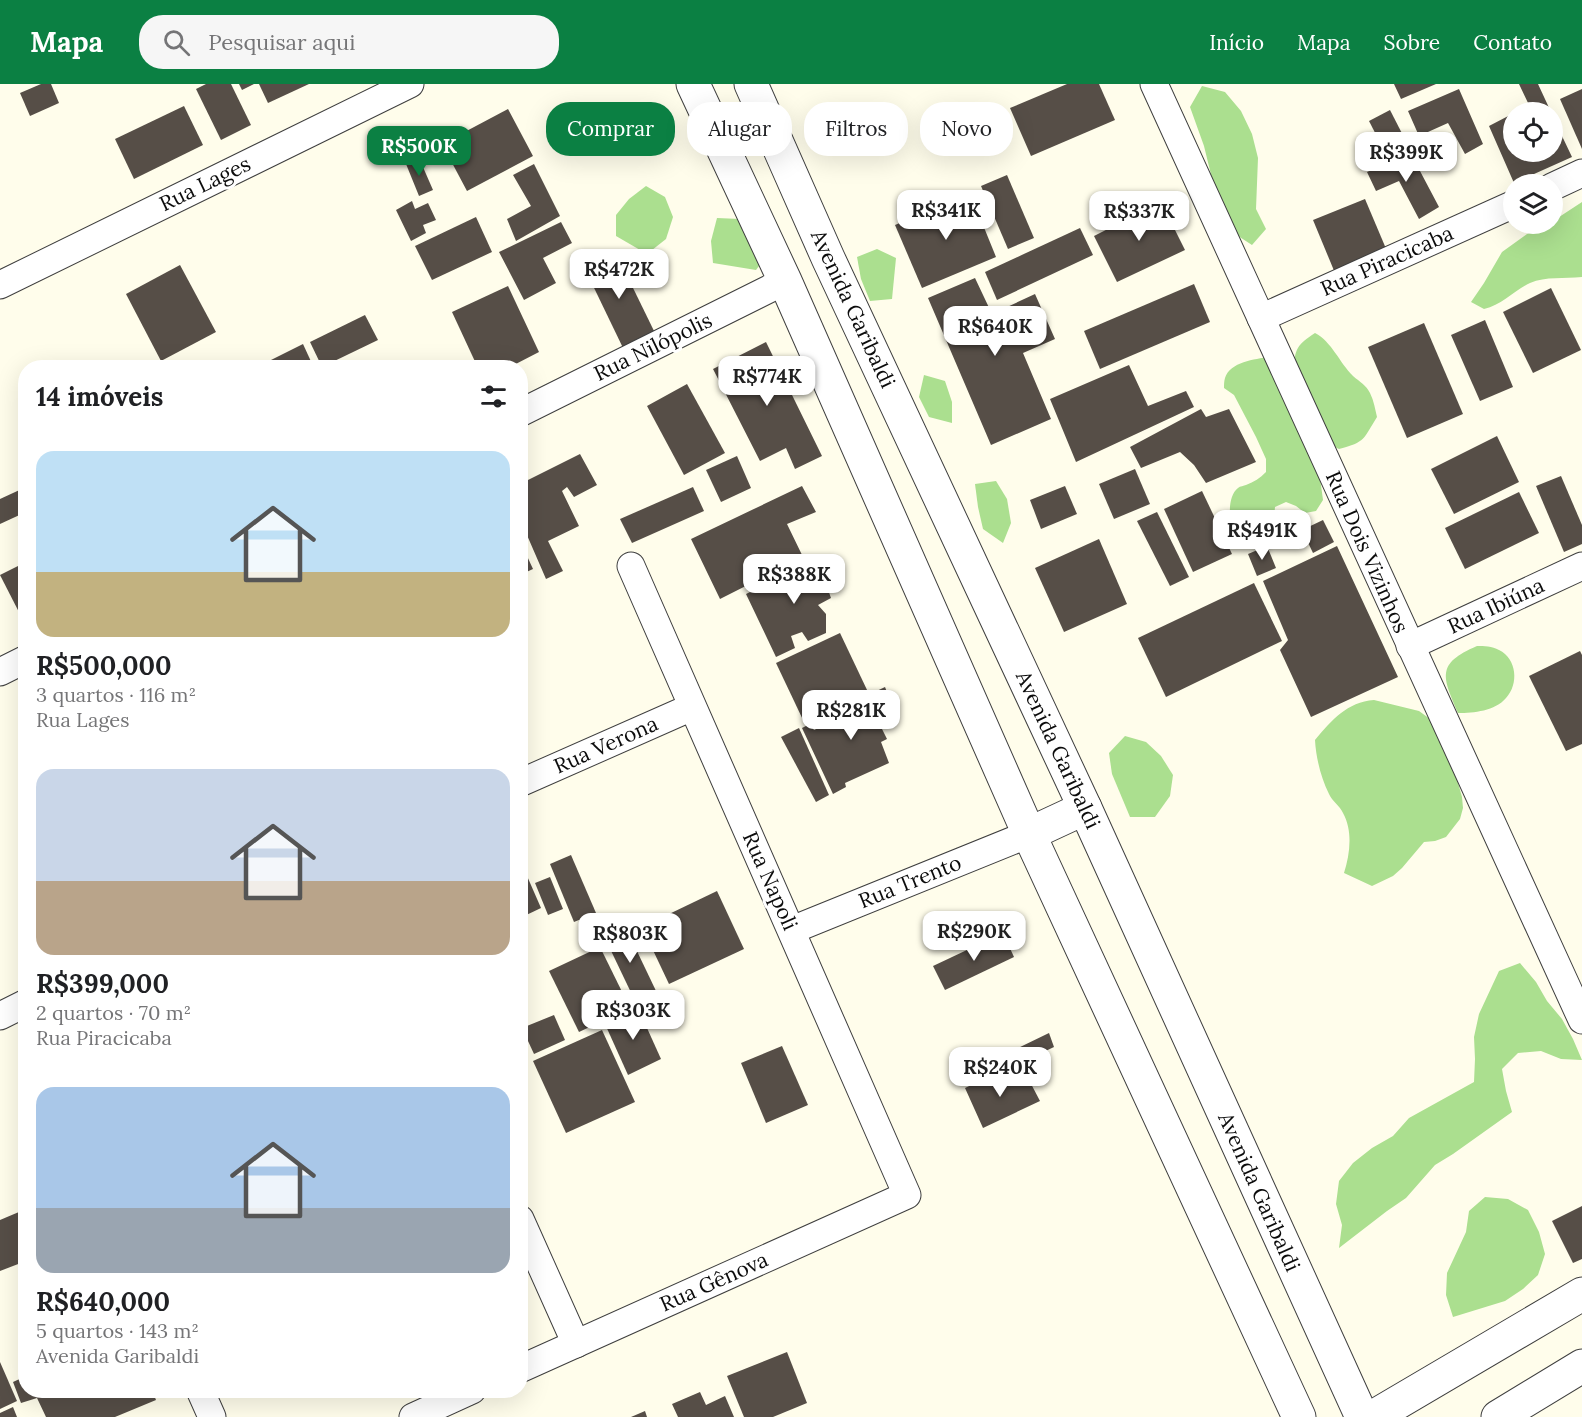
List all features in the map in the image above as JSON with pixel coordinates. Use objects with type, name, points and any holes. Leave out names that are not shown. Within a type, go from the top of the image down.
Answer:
[{"type":"street","name":"Rua Lages","points":[[0,285],[410,84]]},
{"type":"street","points":[[693,84],[785,281],[1029,834],[1299,1417]]},
{"type":"street","name":"Avenida Garibaldi","points":[[751,84],[828,258],[1085,808],[1362,1417]]},
{"type":"street","name":"Rua Dois Vizinhos","points":[[1154,84],[1582,1020]]},
{"type":"street","points":[[1563,182],[1582,173]]},
{"type":"street","name":"Rua Piracicaba","points":[[1261,318],[1503,209]]},
{"type":"street","points":[[785,281],[828,258]]},
{"type":"street","name":"Rua Nilópolis","points":[[528,409],[785,281]]},
{"type":"street","points":[[818,356],[865,335]]},
{"type":"street","name":"Rua Napoli","points":[[631,566],[907,1195]]},
{"type":"street","name":"Rua Ibiúna","points":[[1410,646],[1582,566]]},
{"type":"street","points":[[0,672],[18,663]]},
{"type":"street","name":"Rua Verona","points":[[528,779],[692,707]]},
{"type":"street","points":[[1029,834],[1085,808]]},
{"type":"street","name":"Rua Trento","points":[[792,930],[1029,834]]},
{"type":"street","points":[[0,1016],[18,1007]]},
{"type":"street","name":"Rua Gênova","points":[[528,1365],[907,1195]]},
{"type":"street","points":[[528,1237],[576,1344]]},
{"type":"street","points":[[1373,1417],[1582,1294]]},
{"type":"street","points":[[1498,1417],[1582,1366]]},
{"type":"street","points":[[204,1398],[212,1417]]},
{"type":"street","points":[[413,1417],[455,1398]]},
{"type":"green space","points":[[1202,86],[1225,92],[1241,111],[1252,134],[1258,158],[1256,209],[1266,229],[1252,245],[1232,232],[1215,191],[1204,146],[1190,107]]},
{"type":"green space","points":[[646,186],[665,197],[673,217],[666,239],[647,254],[616,236],[616,215],[629,199]]},
{"type":"green space","points":[[1582,202],[1582,277],[1536,281],[1484,309],[1471,302],[1502,252],[1527,234],[1563,234],[1563,214]]},
{"type":"green space","points":[[717,218],[740,219],[769,253],[756,270],[713,263],[711,241]]},
{"type":"green space","points":[[877,249],[896,258],[892,299],[870,301],[861,279],[857,257]]},
{"type":"green space","points":[[1315,333],[1331,347],[1348,371],[1367,388],[1377,417],[1363,439],[1339,449],[1329,444],[1294,370],[1298,348]]},
{"type":"green space","points":[[1269,357],[1320,478],[1323,500],[1316,511],[1305,513],[1286,502],[1275,507],[1273,530],[1259,540],[1248,542],[1239,537],[1233,528],[1230,506],[1238,488],[1254,481],[1266,472],[1266,459],[1234,395],[1224,388],[1224,382],[1228,373],[1237,365]]},
{"type":"green space","points":[[924,375],[945,381],[952,402],[952,423],[929,417],[919,397]]},
{"type":"green space","points":[[996,481],[1007,499],[1011,523],[1003,543],[983,529],[975,484]]},
{"type":"green space","points":[[1477,646],[1494,648],[1510,659],[1514,672],[1513,686],[1506,698],[1496,706],[1477,712],[1458,713],[1446,681],[1446,673],[1454,659]]},
{"type":"green space","points":[[1374,700],[1419,711],[1430,719],[1455,772],[1463,808],[1460,819],[1446,837],[1424,842],[1393,876],[1372,886],[1344,873],[1349,850],[1348,827],[1342,810],[1330,797],[1318,761],[1315,740],[1334,719],[1348,708],[1364,701]]},
{"type":"green space","points":[[1125,736],[1146,742],[1161,756],[1173,775],[1170,796],[1155,817],[1130,817],[1112,774],[1109,753]]},
{"type":"green space","points":[[1520,963],[1562,1019],[1582,1060],[1561,1059],[1541,1051],[1518,1053],[1502,1069],[1512,1112],[1435,1165],[1406,1198],[1339,1248],[1342,1225],[1336,1204],[1339,1181],[1353,1163],[1372,1148],[1393,1136],[1409,1118],[1474,1082],[1474,1037],[1479,1014],[1499,971]]},
{"type":"green space","points":[[1485,1197],[1508,1199],[1528,1210],[1539,1232],[1545,1254],[1538,1275],[1523,1289],[1505,1301],[1453,1317],[1446,1295],[1447,1273],[1466,1232],[1469,1211]]},
{"type":"building","points":[[41,84],[51,84],[59,103],[30,116],[20,93]]},
{"type":"building","points":[[206,84],[231,84],[251,125],[221,140],[196,89]]},
{"type":"building","points":[[239,84],[254,84],[242,90]]},
{"type":"building","points":[[259,84],[309,84],[268,103]]},
{"type":"building","points":[[1067,84],[1099,84],[1115,120],[1031,156],[1013,115],[1013,107]]},
{"type":"building","points":[[1394,84],[1436,84],[1401,99]]},
{"type":"building","points":[[1519,84],[1538,84],[1546,102],[1528,102]]},
{"type":"building","points":[[1459,89],[1483,144],[1465,154],[1448,123],[1419,136],[1408,111]]},
{"type":"building","points":[[1582,89],[1582,149],[1563,102],[1560,99]]},
{"type":"building","points":[[184,106],[203,145],[134,179],[115,139]]},
{"type":"building","points":[[508,109],[533,156],[467,191],[442,144]]},
{"type":"building","points":[[1390,110],[1410,149],[1389,160],[1369,121]]},
{"type":"building","points":[[1503,119],[1503,158],[1489,126]]},
{"type":"building","points":[[1563,138],[1572,157],[1563,161]]},
{"type":"building","points":[[1411,154],[1439,207],[1419,219],[1399,181],[1376,191],[1367,172]]},
{"type":"building","points":[[419,158],[433,190],[419,196],[406,164]]},
{"type":"building","points":[[1505,162],[1561,162],[1534,174],[1510,174]]},
{"type":"building","points":[[534,164],[560,216],[516,241],[507,219],[531,206],[513,175]]},
{"type":"building","points":[[1007,175],[1034,238],[1008,249],[981,186]]},
{"type":"building","points":[[970,193],[996,257],[922,288],[895,225]]},
{"type":"building","points":[[1365,199],[1387,251],[1335,273],[1313,220]]},
{"type":"building","points":[[412,201],[415,209],[428,203],[436,220],[423,225],[426,233],[411,241],[396,210]]},
{"type":"building","points":[[1161,202],[1185,250],[1117,282],[1094,236]]},
{"type":"building","points":[[476,217],[492,252],[432,280],[415,246]]},
{"type":"building","points":[[561,222],[572,243],[543,258],[556,283],[524,300],[499,252]]},
{"type":"building","points":[[1080,228],[1093,255],[997,300],[985,272]]},
{"type":"building","points":[[614,249],[656,335],[624,350],[583,265]]},
{"type":"building","points":[[180,265],[216,332],[160,360],[126,294]]},
{"type":"building","points":[[975,278],[992,314],[1035,294],[1055,339],[1023,353],[1051,419],[991,445],[928,298]]},
{"type":"building","points":[[1194,284],[1210,322],[1100,369],[1084,331]]},
{"type":"building","points":[[508,286],[539,352],[524,360],[474,360],[452,312]]},
{"type":"building","points":[[1551,288],[1581,350],[1533,373],[1503,312]]},
{"type":"building","points":[[365,315],[378,340],[337,360],[319,360],[310,342]]},
{"type":"building","points":[[1485,320],[1513,387],[1480,401],[1451,335]]},
{"type":"building","points":[[1424,323],[1463,414],[1407,438],[1368,347]]},
{"type":"building","points":[[766,342],[822,456],[795,469],[786,448],[760,461],[713,369]]},
{"type":"building","points":[[303,344],[310,360],[271,360]]},
{"type":"building","points":[[1129,365],[1148,406],[1186,391],[1194,407],[1076,462],[1050,399]]},
{"type":"building","points":[[687,384],[725,453],[684,475],[647,406]]},
{"type":"building","points":[[1201,409],[1206,417],[1229,409],[1256,462],[1206,483],[1194,465],[1180,452],[1141,468],[1130,447]]},
{"type":"building","points":[[1497,436],[1519,482],[1454,514],[1431,469]]},
{"type":"building","points":[[580,454],[597,485],[574,497],[567,487],[562,491],[579,526],[548,541],[563,571],[546,579],[528,537],[528,480]]},
{"type":"building","points":[[737,456],[751,488],[721,502],[706,470]]},
{"type":"building","points":[[1135,469],[1150,504],[1114,519],[1099,484]]},
{"type":"building","points":[[1561,476],[1582,525],[1582,544],[1564,552],[1536,486]]},
{"type":"building","points":[[802,486],[816,512],[787,524],[803,557],[720,599],[691,539]]},
{"type":"building","points":[[1065,486],[1077,514],[1041,529],[1030,500]]},
{"type":"building","points":[[693,487],[704,511],[632,543],[620,519]]},
{"type":"building","points":[[18,491],[18,516],[0,524],[0,499]]},
{"type":"building","points":[[1202,491],[1232,554],[1193,572],[1164,509]]},
{"type":"building","points":[[1519,492],[1539,533],[1465,569],[1445,528]]},
{"type":"building","points":[[1157,512],[1189,577],[1170,586],[1137,521]]},
{"type":"building","points":[[1323,520],[1334,542],[1313,553],[1302,530]]},
{"type":"building","points":[[1099,539],[1127,604],[1064,632],[1035,568]]},
{"type":"building","points":[[1267,546],[1276,568],[1257,576],[1248,554]]},
{"type":"building","points":[[1337,546],[1398,677],[1311,717],[1280,650],[1288,640],[1263,581]]},
{"type":"building","points":[[827,555],[835,573],[825,581],[831,598],[818,605],[826,614],[826,633],[808,641],[802,632],[791,636],[795,648],[776,657],[746,594]]},
{"type":"building","points":[[528,558],[533,569],[528,571]]},
{"type":"building","points":[[18,566],[18,610],[0,575]]},
{"type":"building","points":[[1254,583],[1282,641],[1166,697],[1138,638]]},
{"type":"building","points":[[840,633],[868,692],[804,722],[776,663]]},
{"type":"building","points":[[1580,651],[1582,655],[1582,744],[1566,751],[1529,676]]},
{"type":"building","points":[[885,687],[892,705],[875,715],[887,739],[881,742],[889,763],[845,783],[846,787],[833,794],[802,728],[810,724],[814,730],[844,717],[841,708]]},
{"type":"building","points":[[799,728],[829,795],[816,802],[781,737]]},
{"type":"building","points":[[571,855],[596,913],[574,922],[550,864]]},
{"type":"building","points":[[550,877],[563,909],[548,915],[535,883]]},
{"type":"building","points":[[528,878],[541,908],[528,914]]},
{"type":"building","points":[[717,891],[744,949],[669,984],[642,927]]},
{"type":"building","points":[[624,924],[657,993],[636,1003],[603,934]]},
{"type":"building","points":[[1003,933],[1014,957],[945,990],[933,966]]},
{"type":"building","points":[[600,947],[630,1008],[579,1032],[549,971]]},
{"type":"building","points":[[638,1008],[661,1059],[628,1075],[605,1024]]},
{"type":"building","points":[[554,1015],[565,1040],[534,1054],[528,1041],[528,1026]]},
{"type":"building","points":[[602,1030],[635,1102],[566,1133],[533,1061]]},
{"type":"building","points":[[1049,1033],[1054,1047],[1014,1066],[1008,1053]]},
{"type":"building","points":[[782,1046],[808,1105],[766,1123],[741,1063]]},
{"type":"building","points":[[1003,1070],[1011,1086],[1029,1080],[1040,1101],[983,1128],[965,1088]]},
{"type":"building","points":[[1582,1206],[1582,1259],[1573,1263],[1552,1221]]},
{"type":"building","points":[[18,1212],[18,1264],[0,1271],[0,1220]]},
{"type":"building","points":[[787,1352],[807,1403],[773,1417],[744,1417],[727,1376]]},
{"type":"building","points":[[0,1362],[17,1401],[0,1409]]},
{"type":"building","points":[[18,1380],[18,1395],[13,1382]]},
{"type":"building","points":[[700,1392],[706,1405],[725,1396],[734,1417],[678,1417],[672,1404]]},
{"type":"building","points":[[19,1398],[37,1398],[21,1403]]},
{"type":"building","points":[[37,1398],[155,1398],[156,1400],[115,1417],[46,1417]]},
{"type":"building","points":[[13,1407],[17,1417],[0,1417],[0,1413]]},
{"type":"building","points":[[645,1411],[647,1417],[631,1417]]}]
